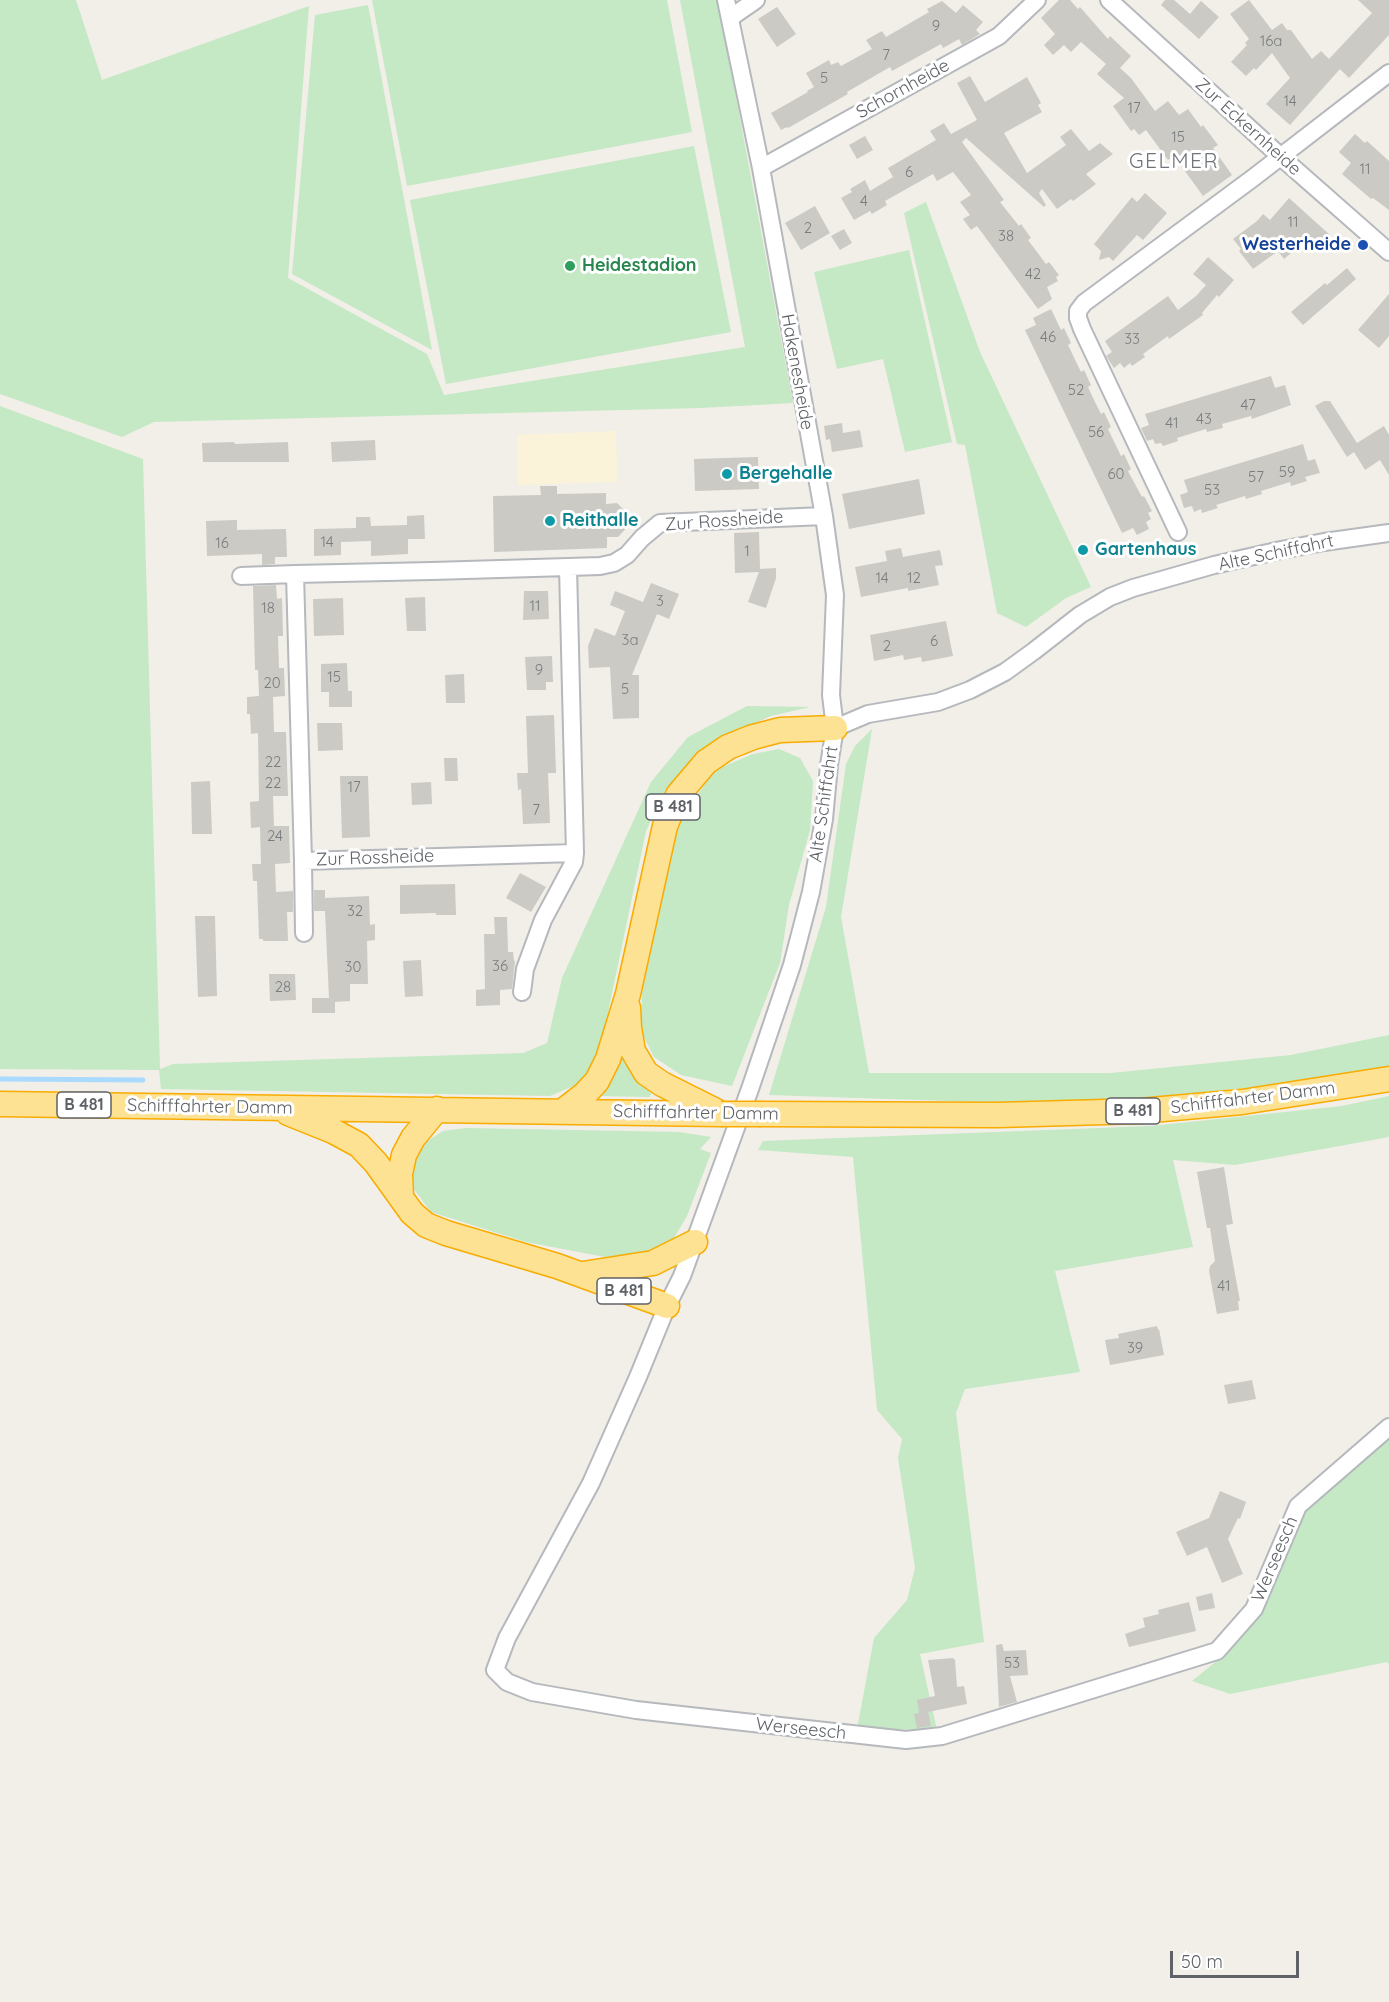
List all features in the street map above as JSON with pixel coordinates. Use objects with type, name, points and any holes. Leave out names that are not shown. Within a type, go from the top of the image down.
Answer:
[{"type":"highway","name":"B 481","points":[[563,1111],[585,1094],[597,1081],[608,1059],[628,994],[664,826],[678,795],[706,762],[728,747],[753,736],[780,730],[835,729]]},
{"type":"highway","name":"B 481","points":[[628,994],[629,1028],[633,1051],[646,1073],[662,1084],[721,1114]]},
{"type":"highway","name":"Schifffahrter Damm","points":[[0,1104],[721,1114],[1028,1115],[1140,1111],[1242,1102],[1389,1079]]},
{"type":"highway","name":"B 481","points":[[274,1108],[333,1131],[359,1145],[376,1163],[412,1214],[426,1225],[581,1275],[667,1306]]},
{"type":"highway","points":[[401,1197],[400,1174],[404,1155],[413,1138],[437,1109]]},
{"type":"highway","name":"B 481","points":[[581,1275],[653,1263],[695,1242]]},
{"type":"street","name":"Hakenesheide","points":[[726,0],[761,168],[824,516],[836,595],[831,695],[835,729]]},
{"type":"street","points":[[730,18],[756,0]]},
{"type":"street","name":"Schornheide","points":[[761,168],[999,36],[1037,0]]},
{"type":"street","name":"Zur Eckernheide","points":[[1109,0],[1389,252]]},
{"type":"street","points":[[1178,532],[1082,329],[1078,311],[1084,303],[1281,157],[1389,73]]},
{"type":"street","name":"Zur Rossheide","points":[[575,853],[303,861],[295,574],[600,566],[614,563],[627,555],[660,523],[824,516]]},
{"type":"street","name":"Alte Schiffahrt","points":[[667,1306],[695,1242],[792,965],[811,892],[824,819],[835,729],[868,714],[938,702],[970,690],[1005,672],[1080,615],[1110,597],[1133,588],[1191,571],[1272,552],[1389,533]]},
{"type":"street","points":[[522,992],[525,969],[543,920],[574,862],[575,853],[568,567]]},
{"type":"street","points":[[241,576],[295,574]]},
{"type":"street","points":[[303,861],[304,933]]},
{"type":"street","name":"Werseesch","points":[[667,1306],[591,1483],[507,1638],[495,1670],[507,1682],[532,1692],[636,1710],[906,1740],[942,1736],[1217,1651],[1254,1609],[1298,1506],[1389,1427]]},
{"type":"green space","points":[[0,0],[76,0],[102,80],[309,6],[288,278],[427,354],[444,395],[745,347],[680,0],[718,0],[793,403],[701,408],[154,422],[122,437],[0,394]]},
{"type":"green space","points":[[372,0],[667,0],[692,132],[407,186]]},
{"type":"green space","points":[[368,5],[432,350],[292,274],[315,15]]},
{"type":"green space","name":"Heidestadion","points":[[694,146],[731,332],[446,384],[410,200]]},
{"type":"green space","points":[[926,202],[980,352],[1091,587],[1066,598],[1026,627],[997,613],[965,445],[957,444],[904,213]]},
{"type":"green space","points":[[909,250],[952,442],[905,452],[883,359],[837,369],[814,272]]},
{"type":"green space","points":[[0,406],[143,459],[160,1069],[173,1064],[523,1053],[547,1043],[562,978],[651,782],[688,737],[747,706],[810,707],[771,716],[726,736],[694,760],[666,788],[646,831],[597,1065],[583,1082],[550,1096],[161,1089],[159,1070],[0,1069]]},
{"type":"green space","points":[[872,729],[841,917],[869,1073],[1111,1073],[1291,1055],[1389,1035],[1389,1068],[1341,1079],[1068,1105],[769,1095],[826,907],[846,764],[855,746]]},
{"type":"green space","points":[[779,749],[800,758],[813,781],[810,830],[789,905],[780,963],[732,1086],[681,1075],[654,1057],[641,1031],[642,993],[678,822],[715,770],[753,754]]},
{"type":"green space","points":[[622,1053],[648,1088],[650,1097],[599,1096]]},
{"type":"green space","points":[[1389,1096],[1389,1137],[1235,1165],[1173,1160],[1193,1247],[1055,1271],[1080,1372],[965,1389],[956,1413],[984,1642],[920,1654],[937,1730],[857,1729],[874,1638],[907,1600],[915,1568],[898,1458],[902,1439],[877,1410],[853,1157],[758,1150],[763,1141],[1151,1126],[1342,1106]]},
{"type":"green space","points":[[466,1128],[679,1132],[711,1137],[700,1149],[711,1153],[687,1216],[674,1238],[654,1251],[605,1257],[526,1242],[431,1212],[413,1188],[412,1165],[421,1145],[443,1131]]},
{"type":"green space","points":[[1389,1435],[1389,1664],[1387,1662],[1230,1694],[1192,1681],[1224,1655],[1304,1508]]},
{"type":"sand","points":[[616,431],[617,482],[518,485],[517,435]]},
{"type":"building","points":[[1059,0],[1070,0],[1078,9],[1080,7],[1108,39],[1110,36],[1131,56],[1120,68],[1131,78],[1155,111],[1168,101],[1179,115],[1188,109],[1218,145],[1213,148],[1232,175],[1203,196],[1174,156],[1168,160],[1146,130],[1139,135],[1134,129],[1131,131],[1113,106],[1124,98],[1097,74],[1106,64],[1081,42],[1071,52],[1064,45],[1053,55],[1044,45],[1055,34],[1041,18]]},
{"type":"building","points":[[1165,0],[1174,0],[1190,14],[1201,1],[1219,17],[1199,39],[1161,5]]},
{"type":"building","points":[[1249,0],[1272,30],[1282,23],[1287,30],[1291,30],[1312,59],[1321,51],[1329,59],[1372,13],[1358,0],[1389,0],[1389,35],[1349,78],[1340,69],[1290,125],[1266,104],[1290,78],[1272,53],[1256,70],[1254,68],[1246,76],[1231,62],[1247,45],[1245,43],[1249,39],[1230,14]]},
{"type":"building","points":[[942,1],[956,13],[963,5],[983,22],[976,30],[980,34],[962,45],[959,39],[943,48],[941,44],[892,71],[890,67],[847,92],[848,94],[781,130],[771,113],[814,87],[806,73],[829,60],[831,65],[838,62],[841,66],[872,49],[866,40],[882,31],[886,37],[929,12],[927,9]]},
{"type":"building","points":[[777,7],[796,34],[777,47],[758,19]]},
{"type":"building","points":[[970,76],[985,102],[1027,77],[1041,103],[1038,105],[1042,112],[1004,133],[1027,173],[1066,145],[1060,137],[1071,129],[1089,151],[1100,143],[1113,154],[1086,174],[1096,184],[1073,201],[1071,199],[1057,209],[1042,189],[1039,193],[1046,205],[1044,207],[966,138],[962,142],[1004,200],[1000,202],[1019,226],[1021,224],[1031,238],[1028,240],[1046,264],[1049,262],[1059,275],[1056,277],[1058,281],[1047,287],[1052,299],[1038,309],[977,226],[971,230],[963,219],[970,215],[960,202],[971,195],[953,172],[937,181],[933,174],[885,201],[887,205],[872,214],[870,211],[854,220],[841,198],[865,180],[870,191],[893,177],[888,168],[936,140],[930,131],[944,123],[951,134],[977,120],[957,83]]},
{"type":"building","points":[[1355,134],[1365,143],[1367,141],[1389,161],[1389,210],[1373,198],[1371,199],[1342,174],[1351,163],[1339,152]]},
{"type":"building","points":[[865,136],[873,150],[857,159],[849,145]]},
{"type":"building","points":[[1145,193],[1167,213],[1143,240],[1137,235],[1113,261],[1109,257],[1099,260],[1101,251],[1094,244],[1132,197],[1137,202]]},
{"type":"building","points":[[1289,198],[1330,235],[1317,245],[1309,238],[1284,259],[1278,251],[1253,269],[1233,239],[1263,214],[1270,220]]},
{"type":"building","points":[[815,206],[830,233],[801,250],[785,223]]},
{"type":"building","points":[[844,229],[852,243],[840,250],[831,236]]},
{"type":"building","points":[[1208,257],[1234,280],[1219,297],[1217,295],[1202,313],[1203,315],[1169,339],[1168,336],[1143,354],[1145,357],[1132,366],[1130,363],[1124,368],[1120,363],[1114,368],[1106,356],[1112,352],[1105,341],[1168,296],[1178,310],[1196,296],[1206,285],[1193,274]]},
{"type":"building","points":[[1347,268],[1356,279],[1303,325],[1291,312]]},
{"type":"building","points":[[1389,294],[1389,336],[1379,348],[1358,330]]},
{"type":"building","points":[[1051,309],[1061,330],[1064,328],[1071,343],[1068,345],[1081,372],[1084,370],[1091,385],[1088,387],[1101,414],[1104,412],[1111,427],[1108,429],[1121,456],[1124,454],[1131,469],[1128,471],[1152,511],[1148,513],[1151,519],[1146,522],[1149,529],[1137,535],[1133,528],[1122,533],[1025,330],[1036,325],[1033,318]]},
{"type":"building","points":[[1271,376],[1275,388],[1285,385],[1291,405],[1252,419],[1251,416],[1222,424],[1223,428],[1207,432],[1206,429],[1177,438],[1178,441],[1163,446],[1161,443],[1155,444],[1153,439],[1147,441],[1141,428],[1149,425],[1145,414]]},
{"type":"building","points":[[1324,401],[1330,401],[1357,443],[1384,426],[1389,435],[1389,475],[1380,460],[1365,470],[1354,452],[1347,457],[1315,406]]},
{"type":"building","points":[[842,423],[843,433],[860,430],[863,447],[832,452],[830,439],[826,440],[824,426]]},
{"type":"building","points":[[375,440],[376,460],[332,462],[331,442]]},
{"type":"building","points":[[234,442],[235,444],[288,442],[289,462],[203,462],[202,443]]},
{"type":"building","points":[[1303,444],[1308,461],[1315,459],[1320,473],[1305,477],[1307,481],[1291,486],[1290,482],[1261,491],[1262,494],[1246,499],[1245,496],[1216,505],[1218,508],[1202,513],[1201,509],[1194,512],[1192,506],[1184,508],[1180,495],[1188,492],[1184,480]]},
{"type":"building","name":"Bergehalle","points":[[758,457],[759,489],[695,491],[694,459]]},
{"type":"building","points":[[919,479],[925,514],[849,529],[842,494]]},
{"type":"building","name":"Reithalle","points":[[540,486],[557,486],[557,494],[606,493],[606,504],[617,503],[634,520],[618,537],[607,537],[607,548],[494,552],[493,496],[541,495]]},
{"type":"building","points":[[424,515],[425,539],[408,539],[408,554],[371,556],[371,541],[341,542],[341,555],[314,556],[314,529],[356,528],[356,517],[370,517],[371,526],[407,525],[407,516]]},
{"type":"building","points":[[237,520],[237,530],[286,529],[287,557],[275,557],[275,564],[262,565],[262,554],[207,556],[206,521]]},
{"type":"building","points":[[759,532],[760,569],[776,568],[776,578],[766,608],[748,602],[759,572],[735,573],[734,533]]},
{"type":"building","points":[[901,548],[903,557],[940,550],[943,565],[935,566],[939,585],[861,597],[855,567],[887,561],[885,551]]},
{"type":"building","points":[[651,583],[679,594],[669,619],[657,614],[632,675],[639,675],[639,718],[613,719],[610,667],[589,668],[588,646],[595,628],[615,636],[625,611],[610,605],[615,591],[643,602]]},
{"type":"building","points":[[276,585],[277,599],[282,598],[283,636],[278,636],[279,668],[284,668],[285,696],[273,697],[274,732],[286,732],[288,796],[273,796],[274,826],[289,826],[290,863],[275,864],[276,892],[293,891],[293,912],[287,912],[288,941],[263,941],[259,939],[257,881],[253,881],[252,864],[261,864],[260,827],[251,828],[250,802],[259,801],[258,733],[251,734],[250,714],[247,714],[247,697],[259,696],[258,670],[255,670],[253,586]]},
{"type":"building","points":[[524,591],[548,591],[549,619],[523,620]]},
{"type":"building","points":[[425,597],[426,631],[407,631],[405,598]]},
{"type":"building","points":[[343,598],[344,635],[314,636],[313,599]]},
{"type":"building","points":[[946,621],[953,656],[922,662],[921,657],[904,660],[903,655],[874,661],[870,635]]},
{"type":"building","points":[[552,656],[553,682],[546,682],[546,690],[527,690],[525,657]]},
{"type":"building","points":[[347,663],[348,691],[352,691],[352,707],[329,707],[329,692],[321,692],[321,664]]},
{"type":"building","points":[[464,674],[465,703],[446,703],[445,675]]},
{"type":"building","points":[[554,715],[556,773],[548,773],[550,823],[523,824],[521,789],[518,790],[517,773],[528,773],[526,716]]},
{"type":"building","points":[[317,723],[342,723],[343,750],[318,751]]},
{"type":"building","points":[[444,758],[457,758],[458,781],[445,781]]},
{"type":"building","points":[[340,776],[368,776],[370,837],[342,838]]},
{"type":"building","points":[[210,781],[212,834],[192,834],[191,782]]},
{"type":"building","points":[[431,782],[432,804],[412,805],[411,783]]},
{"type":"building","points":[[520,873],[546,887],[531,912],[506,898]]},
{"type":"building","points":[[455,884],[456,915],[400,914],[400,885]]},
{"type":"building","points":[[314,890],[325,890],[325,898],[369,896],[370,925],[375,924],[375,940],[367,941],[368,984],[350,984],[350,1001],[335,1002],[335,1013],[312,1013],[312,998],[329,998],[325,911],[314,911]]},
{"type":"building","points":[[195,916],[215,916],[217,996],[198,997]]},
{"type":"building","points":[[494,917],[507,917],[508,952],[513,952],[515,961],[512,989],[500,990],[500,1005],[476,1006],[476,990],[485,989],[484,934],[495,934]]},
{"type":"building","points":[[421,960],[423,996],[405,997],[403,961]]},
{"type":"building","points":[[269,974],[295,974],[296,1000],[270,1001]]},
{"type":"building","points":[[1224,1167],[1233,1224],[1226,1225],[1240,1301],[1238,1301],[1239,1310],[1217,1314],[1209,1271],[1215,1261],[1197,1172]]},
{"type":"building","points":[[1157,1326],[1164,1355],[1110,1365],[1105,1340],[1119,1338],[1118,1334]]},
{"type":"building","points":[[1252,1380],[1256,1399],[1228,1404],[1224,1385]]},
{"type":"building","points":[[1220,1491],[1246,1502],[1240,1519],[1238,1518],[1228,1539],[1243,1574],[1222,1583],[1207,1547],[1187,1556],[1176,1532],[1209,1518]]},
{"type":"building","points":[[1212,1593],[1215,1608],[1199,1611],[1196,1597]]},
{"type":"building","points":[[1189,1602],[1196,1631],[1129,1647],[1125,1634],[1145,1627],[1143,1618],[1159,1614],[1158,1610]]},
{"type":"building","points":[[1002,1644],[1004,1651],[1026,1650],[1028,1675],[1010,1676],[1017,1702],[999,1707],[996,1645]]},
{"type":"building","points":[[953,1658],[957,1687],[964,1686],[967,1704],[928,1712],[931,1726],[917,1728],[914,1714],[919,1713],[917,1700],[935,1696],[928,1660]]},
{"type":"waterway","points":[[0,1079],[143,1080]]},
{"type":"place","name":"Westerheide","points":[[1363,245]]},
{"type":"place","name":"Heidestadion","points":[[570,266]]},
{"type":"place","name":"Bergehalle","points":[[727,474]]},
{"type":"place","name":"Reithalle","points":[[550,521]]},
{"type":"place","name":"Gartenhaus","points":[[1083,550]]},
{"type":"district","name":"GELMER","points":[[1174,162]]}]
